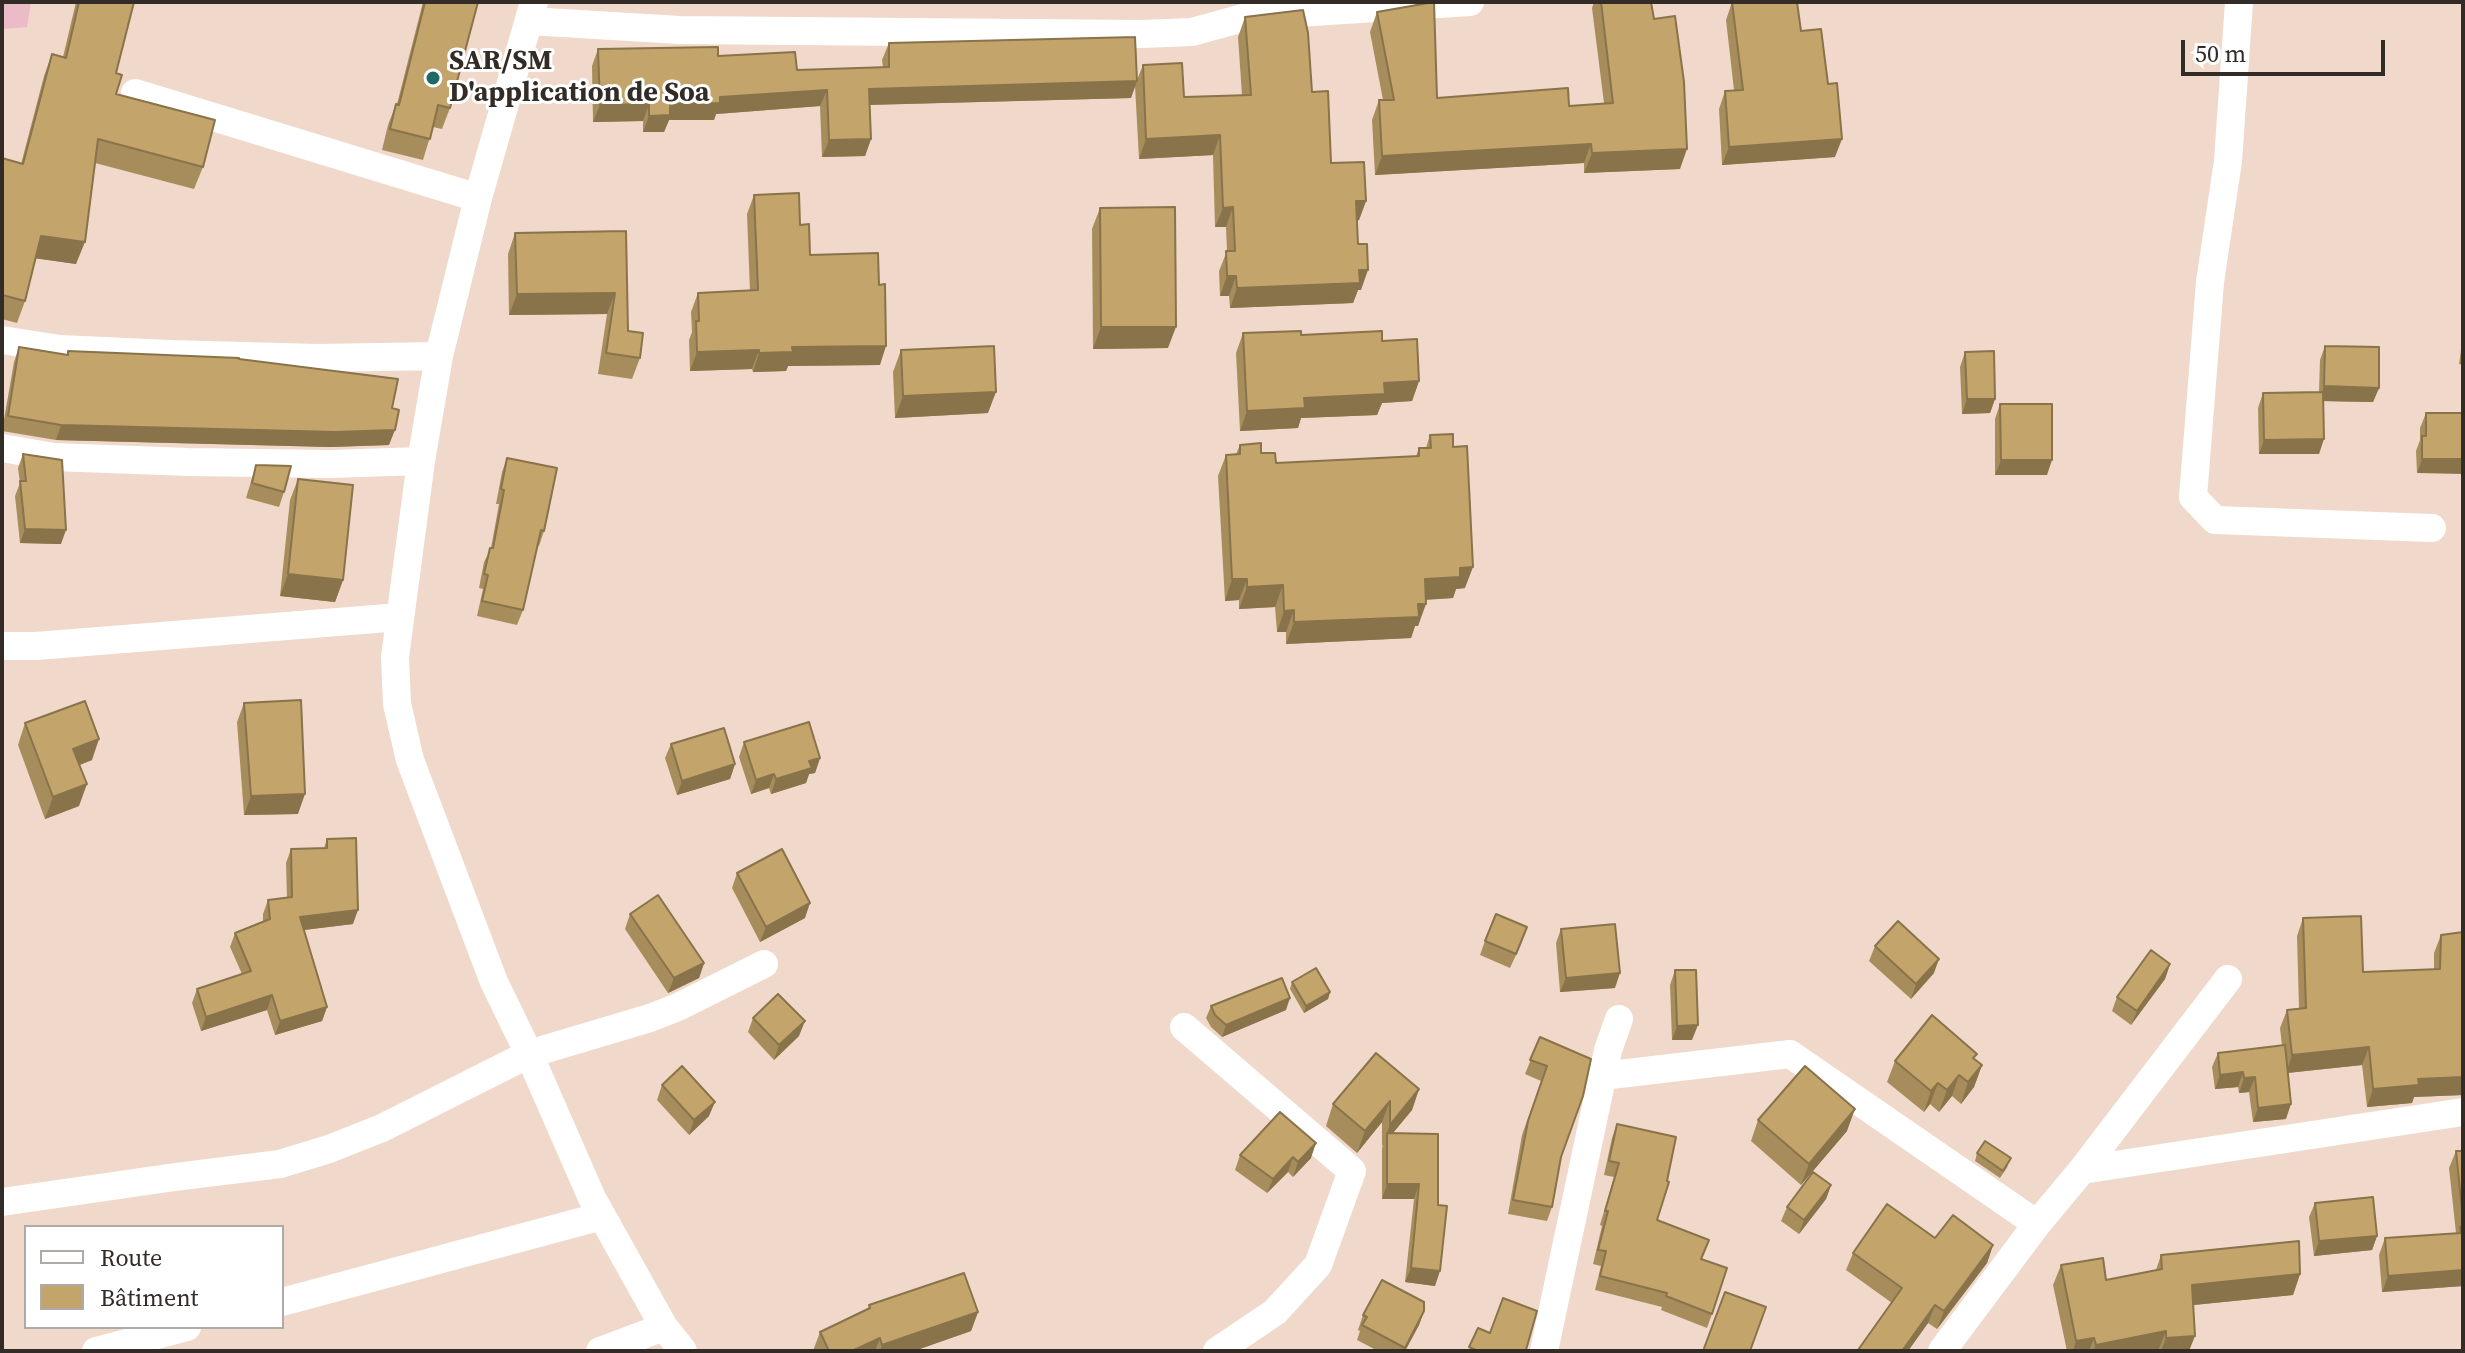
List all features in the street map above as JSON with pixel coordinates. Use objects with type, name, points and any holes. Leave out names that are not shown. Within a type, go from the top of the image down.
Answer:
[{"type":"street","points":[[683,1351],[664,1327],[592,1198],[494,982],[410,760],[397,704],[395,657],[421,461],[439,356],[478,198],[531,12],[680,30],[1142,34],[1192,32],[1250,16],[1470,2]]},
{"type":"street","points":[[2239,2],[2228,161],[2210,282],[2193,497],[2215,520],[2432,528]]},
{"type":"street","points":[[135,93],[478,198]]},
{"type":"street","points":[[2,340],[60,349],[169,354],[318,358],[439,356]]},
{"type":"street","points":[[2,448],[54,457],[189,462],[330,464],[421,461]]},
{"type":"street","points":[[2,646],[36,646],[400,617]]},
{"type":"street","points":[[2,1202],[280,1164],[329,1149],[382,1128],[529,1054],[650,1018],[764,964]]},
{"type":"street","points":[[1942,1351],[2228,979]]},
{"type":"street","points":[[1544,1351],[1602,1076],[1619,1019]]},
{"type":"street","points":[[1184,1027],[1352,1171],[1318,1265],[1275,1312],[1217,1351]]},
{"type":"street","points":[[1602,1076],[1790,1054],[2037,1224]]},
{"type":"street","points":[[2082,1170],[2463,1112]]},
{"type":"street","points":[[284,1301],[602,1216]]},
{"type":"street","points":[[600,1351],[664,1327]]},
{"type":"street","points":[[96,1351],[179,1329]]},
{"type":"shaded area","points":[[2,2],[31,2],[27,27],[2,29]]},
{"type":"building","points":[[79,2],[134,2],[116,73],[122,75],[116,94],[215,120],[203,167],[98,139],[85,242],[41,236],[25,301],[2,295],[2,158],[23,164],[52,54],[66,58]]},
{"type":"building","points":[[425,2],[478,2],[450,108],[438,105],[430,139],[390,129]]},
{"type":"building","points":[[1434,2],[1437,98],[1568,88],[1569,106],[1613,103],[1601,2],[1651,2],[1654,19],[1675,16],[1684,82],[1687,149],[1592,153],[1591,144],[1382,156],[1379,100],[1394,100],[1377,12]]},
{"type":"building","points":[[1732,2],[1797,2],[1801,31],[1821,29],[1828,84],[1837,83],[1842,139],[1729,147],[1725,91],[1743,90]]},
{"type":"building","points":[[1303,10],[1308,33],[1312,92],[1328,91],[1331,163],[1364,162],[1366,201],[1356,201],[1358,244],[1367,244],[1368,270],[1359,270],[1360,283],[1237,288],[1236,276],[1227,276],[1226,251],[1235,251],[1233,207],[1223,208],[1220,135],[1146,139],[1143,65],[1182,63],[1184,97],[1251,95],[1245,17]]},
{"type":"building","points":[[1135,37],[1137,81],[869,89],[871,139],[829,140],[827,90],[720,97],[720,103],[670,104],[670,115],[649,116],[649,104],[600,105],[598,49],[718,47],[718,56],[795,52],[797,70],[889,67],[889,43]]},
{"type":"building","points":[[799,193],[800,225],[809,224],[810,255],[878,253],[879,285],[885,284],[886,346],[792,347],[793,352],[697,352],[698,293],[758,290],[754,195]]},
{"type":"building","points":[[1175,207],[1176,327],[1101,327],[1100,208]]},
{"type":"building","points":[[626,231],[628,331],[643,333],[640,358],[606,353],[615,293],[517,294],[515,233]]},
{"type":"building","points":[[1301,331],[1301,335],[1382,331],[1382,341],[1417,339],[1419,381],[1384,383],[1385,394],[1304,398],[1305,408],[1247,411],[1243,333]]},
{"type":"building","points":[[994,346],[996,392],[903,396],[901,350]]},
{"type":"building","points":[[2325,346],[2379,347],[2379,388],[2324,386]]},
{"type":"building","points":[[19,347],[68,355],[68,351],[239,358],[398,379],[392,408],[399,410],[395,430],[335,432],[61,425],[8,416]]},
{"type":"building","points":[[1994,351],[1995,399],[1967,399],[1965,352]]},
{"type":"building","points":[[2323,392],[2324,439],[2264,440],[2263,393]]},
{"type":"building","points":[[2000,404],[2052,404],[2052,460],[2001,460]]},
{"type":"building","points":[[2426,413],[2463,413],[2463,459],[2422,459]]},
{"type":"building","points":[[1453,434],[1453,447],[1467,446],[1473,567],[1460,568],[1460,577],[1425,579],[1426,604],[1418,604],[1419,617],[1294,622],[1294,610],[1284,611],[1283,585],[1247,587],[1247,579],[1232,579],[1226,455],[1240,454],[1240,445],[1261,443],[1261,453],[1275,453],[1276,463],[1419,456],[1419,448],[1431,448],[1430,435]]},
{"type":"building","points":[[23,454],[62,460],[66,530],[25,529],[20,481],[26,481]]},
{"type":"building","points":[[507,458],[557,468],[523,610],[482,601],[488,575],[484,574],[490,548],[493,548]]},
{"type":"building","points":[[256,465],[291,466],[284,492],[252,483]]},
{"type":"building","points":[[298,479],[353,485],[343,580],[288,574]]},
{"type":"building","points":[[301,700],[305,794],[251,796],[244,703]]},
{"type":"building","points":[[85,701],[99,739],[73,749],[87,784],[53,797],[25,723]]},
{"type":"building","points":[[809,722],[820,758],[809,761],[812,768],[776,779],[774,774],[756,780],[744,742]]},
{"type":"building","points":[[724,728],[735,764],[682,781],[671,744]]},
{"type":"building","points":[[356,838],[358,910],[300,917],[327,1007],[280,1021],[272,995],[206,1017],[197,989],[251,971],[235,933],[270,919],[268,900],[292,897],[291,849],[327,848],[327,839]]},
{"type":"building","points":[[782,849],[810,903],[766,927],[737,873]]},
{"type":"building","points":[[658,895],[704,963],[674,978],[630,914]]},
{"type":"building","points":[[1496,914],[1527,927],[1516,954],[1485,941]]},
{"type":"building","points":[[2361,916],[2363,972],[2440,969],[2441,935],[2463,932],[2463,1077],[2418,1079],[2419,1085],[2373,1089],[2369,1047],[2292,1055],[2287,1010],[2306,1008],[2303,918]]},
{"type":"building","points":[[1898,921],[1939,959],[1916,984],[1875,946]]},
{"type":"building","points":[[1615,924],[1620,973],[1566,978],[1561,929]]},
{"type":"building","points":[[2151,950],[2170,964],[2137,1011],[2117,997]]},
{"type":"building","points":[[1316,968],[1330,992],[1306,1006],[1292,982]]},
{"type":"building","points":[[1675,970],[1696,970],[1698,1025],[1677,1026]]},
{"type":"building","points":[[1282,978],[1290,998],[1226,1025],[1215,1015],[1211,1006]]},
{"type":"building","points":[[778,994],[805,1021],[779,1045],[753,1018]]},
{"type":"building","points":[[1932,1015],[1977,1054],[1973,1058],[1982,1065],[1968,1082],[1959,1075],[1947,1090],[1938,1083],[1931,1091],[1895,1061]]},
{"type":"building","points":[[1540,1037],[1591,1059],[1583,1096],[1561,1157],[1552,1207],[1513,1200],[1528,1121],[1547,1066],[1530,1060]]},
{"type":"building","points":[[2285,1045],[2291,1104],[2258,1108],[2255,1077],[2244,1078],[2243,1072],[2220,1075],[2218,1053]]},
{"type":"building","points":[[1376,1053],[1419,1089],[1390,1125],[1390,1101],[1365,1131],[1333,1104]]},
{"type":"building","points":[[682,1066],[715,1102],[694,1120],[662,1085]]},
{"type":"building","points":[[1805,1066],[1855,1109],[1809,1164],[1758,1120]]},
{"type":"building","points":[[1280,1112],[1316,1143],[1298,1162],[1293,1157],[1273,1179],[1240,1155]]},
{"type":"building","points":[[1617,1124],[1676,1137],[1669,1182],[1657,1220],[1709,1240],[1701,1259],[1727,1268],[1712,1314],[1666,1296],[1667,1293],[1600,1276],[1606,1251],[1598,1250],[1619,1163],[1609,1161]]},
{"type":"building","points":[[1387,1133],[1438,1134],[1438,1205],[1447,1206],[1440,1271],[1411,1268],[1419,1184],[1387,1184]]},
{"type":"building","points":[[1985,1141],[2011,1158],[2003,1171],[1977,1153]]},
{"type":"building","points":[[2456,1151],[2463,1151],[2463,1221]]},
{"type":"building","points":[[1813,1172],[1831,1185],[1804,1220],[1787,1207]]},
{"type":"building","points":[[2373,1197],[2377,1236],[2319,1241],[2315,1203]]},
{"type":"building","points":[[1887,1204],[1935,1238],[1953,1215],[1993,1245],[1944,1311],[1935,1305],[1902,1351],[1859,1351],[1902,1288],[1853,1253]]},
{"type":"building","points":[[2460,1227],[2463,1227],[2463,1270],[2388,1276],[2385,1238],[2461,1233]]},
{"type":"building","points":[[2299,1241],[2300,1274],[2192,1285],[2195,1336],[2166,1338],[2166,1331],[2096,1345],[2094,1338],[2076,1341],[2061,1265],[2103,1258],[2106,1280],[2162,1269],[2161,1255]]},
{"type":"building","points":[[964,1273],[978,1312],[882,1345],[880,1338],[852,1351],[829,1351],[820,1332],[870,1308],[869,1305]]},
{"type":"building","points":[[1382,1280],[1424,1302],[1424,1311],[1405,1348],[1362,1325],[1367,1317],[1363,1315]]},
{"type":"building","points":[[1725,1292],[1766,1307],[1750,1351],[1703,1351]]},
{"type":"building","points":[[1503,1298],[1537,1311],[1526,1350],[1529,1351],[1478,1351],[1469,1347],[1478,1328],[1490,1333]]},
{"type":"place","name":"SAR/SM D'application de Soa","points":[[433,78]]}]
